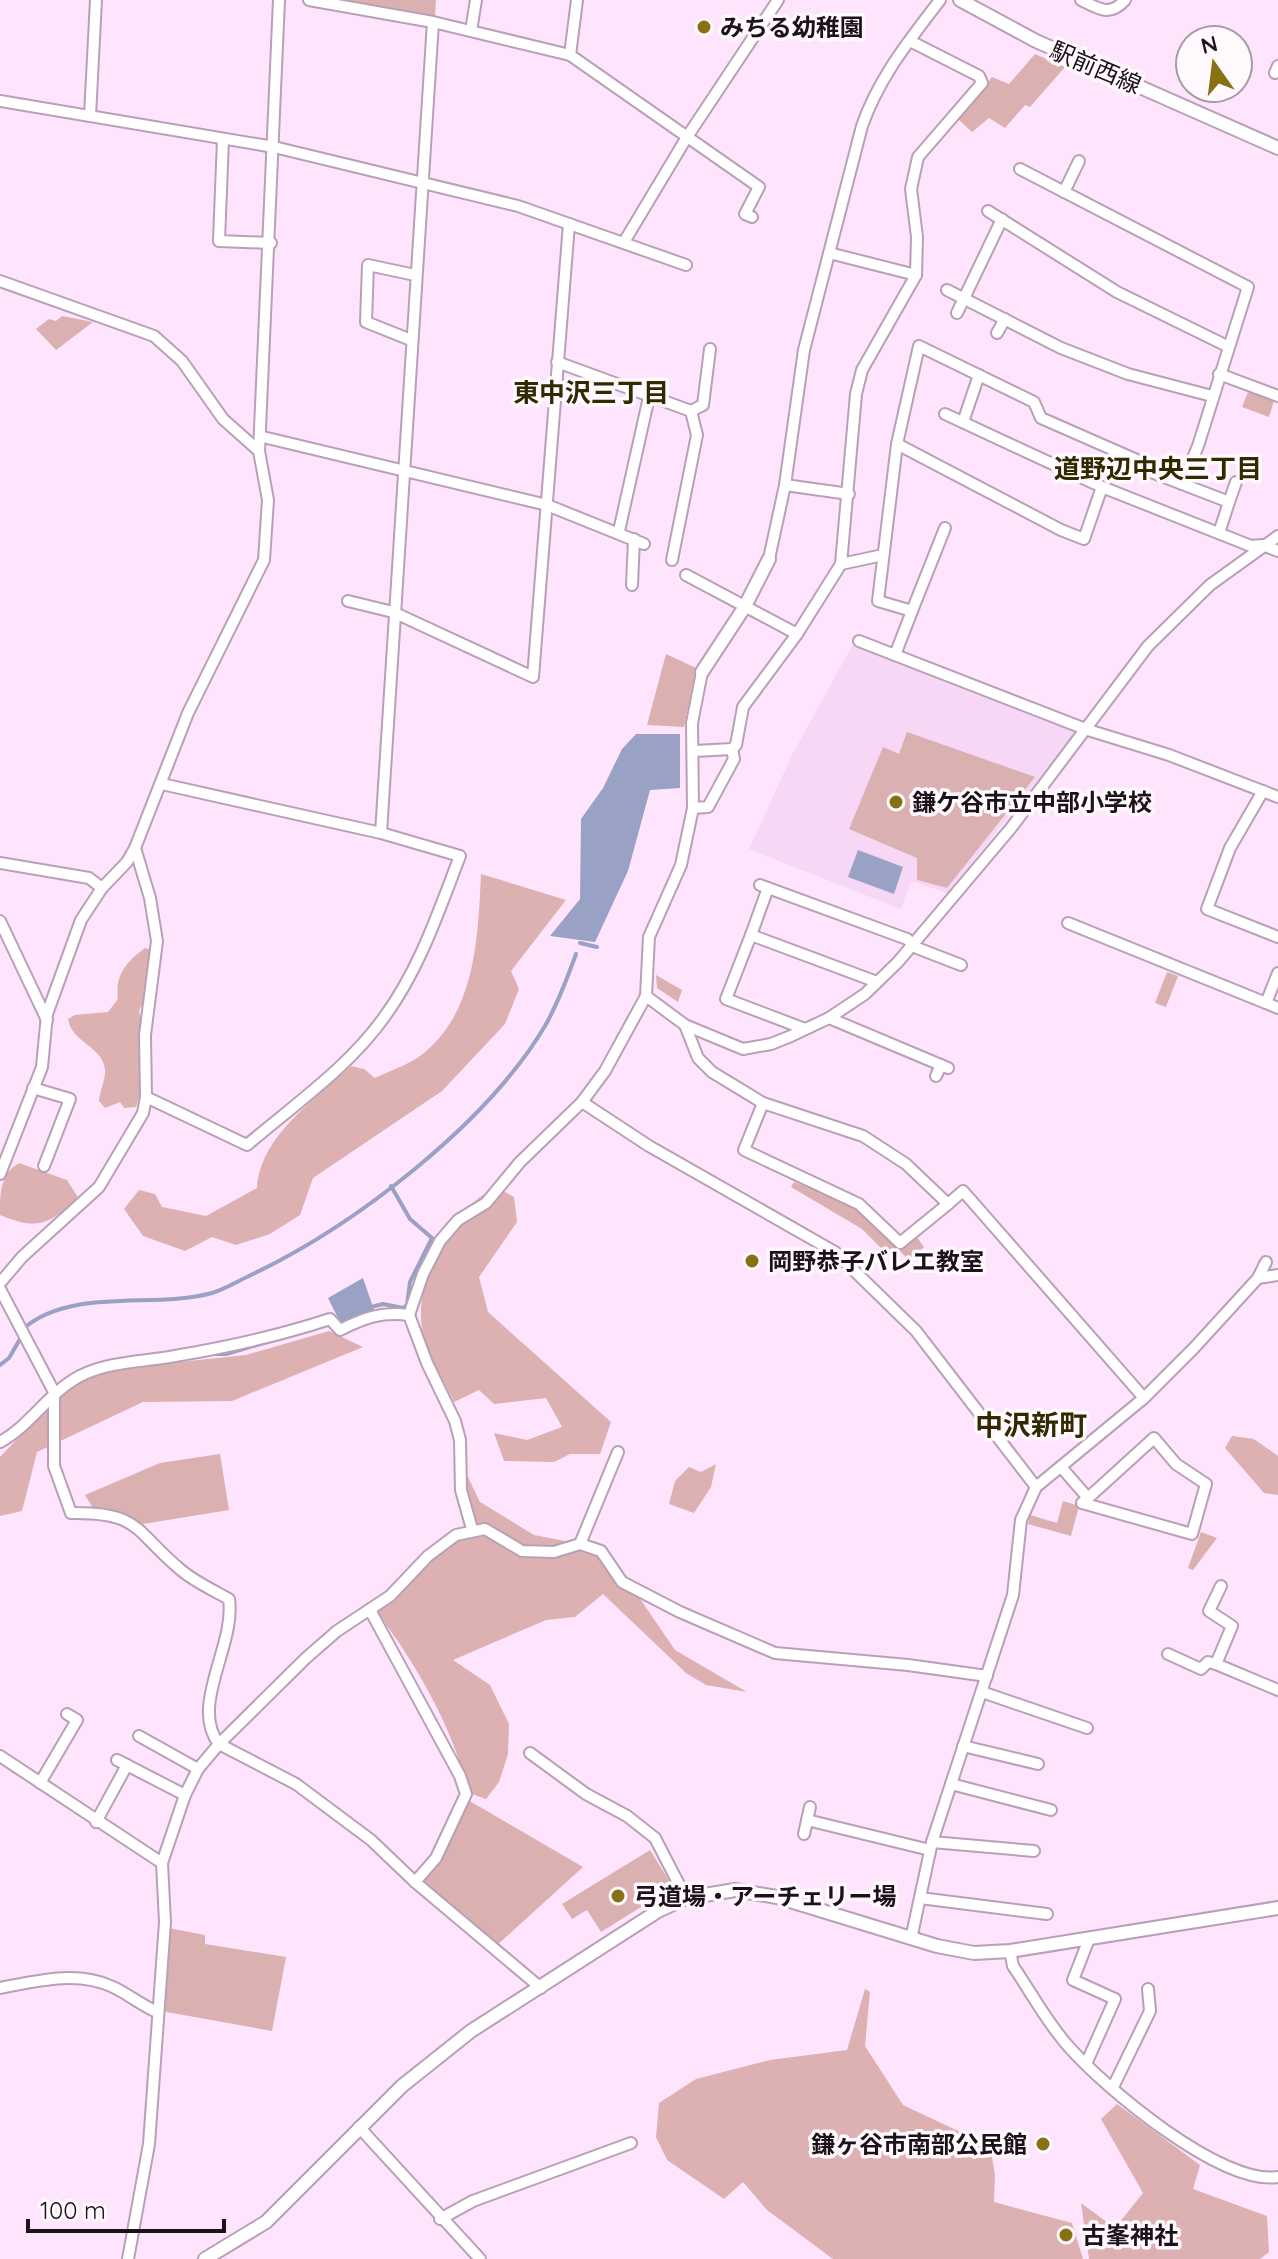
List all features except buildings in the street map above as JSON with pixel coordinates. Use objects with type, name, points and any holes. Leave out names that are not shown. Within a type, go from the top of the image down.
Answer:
[{"type":"street","points":[[90,116],[96,0]]},
{"type":"street","points":[[0,1174],[42,1067],[47,1020],[81,920],[102,888],[127,862],[135,848],[188,713],[264,560],[268,500],[259,451],[263,437],[279,0]]},
{"type":"street","points":[[309,0],[433,22],[570,55],[759,187],[745,214],[752,217]]},
{"type":"street","points":[[471,31],[476,0]]},
{"type":"street","points":[[570,55],[577,0]]},
{"type":"street","points":[[624,242],[687,137],[778,0]]},
{"type":"street","points":[[472,1529],[461,1490],[460,1440],[455,1421],[427,1363],[409,1315],[423,1274],[440,1241],[458,1220],[486,1203],[520,1162],[582,1102],[605,1071],[646,996],[649,937],[681,865],[693,808],[695,697],[702,672],[711,653],[744,608],[769,559],[785,485],[804,350],[874,92],[940,0]]},
{"type":"street","name":"駅前西線","points":[[960,0],[1036,41],[1278,148]]},
{"type":"street","points":[[1081,0],[1105,12],[1116,10],[1125,0]]},
{"type":"street","points":[[381,833],[433,22]]},
{"type":"street","points":[[693,808],[708,807],[734,759],[732,749],[743,707],[797,634],[841,564],[856,394],[862,370],[916,275],[917,237],[911,174],[918,157],[982,83],[979,76],[910,41]]},
{"type":"street","points":[[0,101],[274,147],[518,206],[686,265]]},
{"type":"street","points":[[223,139],[219,241],[271,243]]},
{"type":"street","points":[[1064,192],[1079,161]]},
{"type":"street","points":[[1020,169],[1248,287],[1198,446],[1182,484]]},
{"type":"street","points":[[988,211],[1117,292],[1227,346]]},
{"type":"street","points":[[957,313],[1002,219]]},
{"type":"street","points":[[348,601],[393,612],[533,677],[569,224]]},
{"type":"street","points":[[829,253],[916,275]]},
{"type":"street","points":[[411,340],[366,322],[368,265],[415,275]]},
{"type":"street","points":[[0,281],[154,336],[182,361],[223,419],[259,451]]},
{"type":"street","points":[[947,290],[1061,348],[1128,374],[1212,396]]},
{"type":"street","points":[[997,333],[1005,319]]},
{"type":"street","points":[[912,611],[878,601],[897,444],[919,346],[1034,402],[1041,418],[1182,484],[1229,502]]},
{"type":"street","points":[[557,362],[691,411],[703,405],[710,349]]},
{"type":"street","points":[[1219,374],[1278,396]]},
{"type":"street","points":[[963,422],[979,375]]},
{"type":"street","points":[[619,531],[649,397]]},
{"type":"street","points":[[672,560],[697,435],[691,411]]},
{"type":"street","points":[[945,414],[1102,487],[1251,546],[1263,545],[1278,551]]},
{"type":"street","points":[[263,437],[547,505],[619,531],[639,542],[632,585]]},
{"type":"street","points":[[897,444],[1084,539],[1102,487]]},
{"type":"street","points":[[1219,533],[1236,482]]},
{"type":"street","points":[[785,485],[849,494]]},
{"type":"street","points":[[895,655],[945,528]]},
{"type":"street","points":[[646,996],[685,1025],[743,1049],[771,1044],[829,1018],[877,982],[913,944],[1088,730],[1148,646],[1210,585],[1278,536]]},
{"type":"street","points":[[841,564],[883,555]]},
{"type":"street","points":[[686,575],[797,634]]},
{"type":"street","points":[[859,641],[1088,730],[1169,755],[1278,797]]},
{"type":"street","points":[[695,751],[732,749]]},
{"type":"street","points":[[146,1097],[247,1145],[356,1050],[385,1016],[406,983],[460,856],[381,833],[162,784]]},
{"type":"street","points":[[1263,791],[1230,848],[1207,909],[1278,937]]},
{"type":"street","points":[[0,1283],[22,1257],[99,1187],[137,1129],[146,1097],[145,1035],[157,941],[150,898],[135,848]]},
{"type":"street","points":[[0,863],[89,878],[102,888]]},
{"type":"street","points":[[805,1029],[726,999],[751,935],[764,887],[961,965]]},
{"type":"street","points":[[0,921],[47,1020]]},
{"type":"street","points":[[1068,923],[1278,1008]]},
{"type":"street","points":[[751,935],[877,982]]},
{"type":"street","points":[[1266,1003],[1278,973]]},
{"type":"street","points":[[829,1018],[944,1066],[936,1076]]},
{"type":"street","points":[[685,1025],[698,1058],[712,1072],[763,1103],[863,1136],[890,1152],[948,1204]]},
{"type":"street","points":[[33,1088],[70,1099],[44,1166]]},
{"type":"street","points":[[582,1102],[649,1146],[835,1252],[916,1331],[1036,1487]]},
{"type":"street","points":[[763,1103],[744,1150],[859,1204],[900,1243],[963,1191],[1144,1398]]},
{"type":"street","points":[[911,1939],[931,1846],[1015,1587],[1021,1520],[1036,1487],[1144,1398],[1258,1278],[1266,1262]]},
{"type":"street","points":[[1258,1278],[1278,1275]]},
{"type":"street","points":[[0,1289],[54,1392],[54,1466],[71,1513],[116,1515],[136,1525],[181,1571],[229,1599],[232,1620],[210,1697],[208,1720],[219,1744],[296,1784],[371,1840],[415,1882],[541,1988]]},
{"type":"street","points":[[0,1442],[17,1433],[54,1392],[80,1376],[113,1364],[267,1340],[330,1319],[340,1330],[369,1316],[392,1312],[409,1315]]},
{"type":"street","points":[[1154,1438],[1176,1464],[1206,1484],[1192,1534],[1082,1503],[1088,1498],[1154,1438]]},
{"type":"street","points":[[580,1544],[618,1452]]},
{"type":"street","points":[[1061,1467],[1088,1498]]},
{"type":"street","points":[[128,2259],[149,2144],[165,1922],[162,1863],[185,1795],[198,1769],[219,1744],[306,1658],[390,1596],[428,1556],[472,1529],[485,1529],[522,1551],[535,1553],[580,1544],[601,1551],[622,1582],[775,1653],[908,1665],[987,1676]]},
{"type":"street","points":[[1216,1664],[1232,1626],[1206,1610],[1221,1586]]},
{"type":"street","points":[[370,1610],[460,1776],[466,1794],[436,1858],[415,1882]]},
{"type":"street","points":[[1168,1654],[1201,1669],[1208,1662],[1216,1664],[1278,1690]]},
{"type":"street","points":[[982,1692],[1087,1728]]},
{"type":"street","points":[[40,1783],[77,1720],[67,1714]]},
{"type":"street","points":[[139,1736],[198,1769]]},
{"type":"street","points":[[963,1746],[1038,1764]]},
{"type":"street","points":[[530,1753],[586,1794],[627,1816],[655,1838],[686,1898]]},
{"type":"street","points":[[0,1756],[162,1863]]},
{"type":"street","points":[[96,1822],[122,1762],[185,1795]]},
{"type":"street","points":[[951,1784],[1051,1810]]},
{"type":"street","points":[[804,1834],[810,1807]]},
{"type":"street","points":[[807,1820],[931,1846],[1034,1851]]},
{"type":"street","points":[[205,2259],[266,2222],[359,2127],[460,2039],[658,1911],[686,1898],[735,1890],[777,1897],[911,1939],[974,1953],[1010,1951],[1278,1908]]},
{"type":"street","points":[[920,1898],[1047,1914]]},
{"type":"street","points":[[1086,2064],[1115,1999],[1073,1980],[1089,1939]]},
{"type":"street","points":[[1010,1951],[1013,1966],[1067,2045],[1113,2087],[1190,2148],[1237,2171],[1267,2179],[1278,2177]]},
{"type":"street","points":[[0,1988],[54,1977],[76,1979],[112,1986],[157,2012]]},
{"type":"street","points":[[1113,2087],[1150,2011],[1148,1989]]},
{"type":"street","points":[[359,2127],[440,2219],[480,2259]]},
{"type":"street","points":[[440,2219],[473,2201],[631,2143]]},
{"type":"shaded area","points":[[346,0],[436,0],[435,17]]},
{"type":"shaded area","points":[[1035,54],[1065,67],[1030,107],[1025,105],[1005,128],[989,118],[972,132],[958,119],[992,77],[1009,84]]},
{"type":"shaded area","points":[[62,316],[93,322],[56,350],[36,329],[49,319],[56,321]]},
{"type":"shaded area","points":[[1248,392],[1274,401],[1269,417],[1242,407]]},
{"type":"shaded area","name":"鎌ケ谷市立中部小学校","points":[[853,644],[1072,727],[1077,733],[947,893],[911,881],[901,909],[749,849],[792,755]]},
{"type":"shaded area","points":[[666,654],[696,668],[684,727],[647,725]]},
{"type":"shaded area","points":[[907,732],[1035,777],[947,888],[917,880],[917,858],[849,829],[883,747],[899,754]]},
{"type":"shaded area","points":[[481,874],[566,900],[511,971],[519,989],[505,1024],[442,1091],[313,1178],[300,1215],[270,1234],[236,1245],[212,1237],[185,1251],[143,1236],[124,1209],[139,1190],[155,1194],[162,1207],[206,1216],[257,1188],[268,1151],[279,1135],[351,1066],[364,1069],[375,1078],[420,1056],[439,1039],[453,1019],[470,973],[478,923]]},
{"type":"shaded area","points":[[145,948],[153,950],[147,995],[139,1011],[144,1047],[139,1097],[136,1107],[124,1108],[120,1102],[105,1108],[99,1101],[105,1073],[103,1061],[75,1034],[68,1019],[75,1015],[108,1012],[118,999],[118,983],[123,970]]},
{"type":"shaded area","points":[[1167,972],[1178,976],[1166,1007],[1155,1003]]},
{"type":"shaded area","points":[[656,975],[682,990],[678,1002],[657,988]]},
{"type":"shaded area","points":[[19,1163],[67,1180],[79,1199],[50,1219],[34,1224],[0,1215],[5,1179]]},
{"type":"shaded area","points":[[794,1182],[854,1205],[900,1249],[917,1237],[924,1247],[910,1260],[898,1250],[889,1256],[862,1229],[791,1187]]},
{"type":"shaded area","points":[[497,1187],[514,1197],[517,1222],[479,1277],[488,1312],[611,1422],[600,1454],[570,1454],[554,1462],[504,1461],[494,1433],[527,1440],[562,1427],[546,1398],[494,1404],[479,1390],[454,1402],[427,1347],[421,1308],[430,1267],[451,1227],[465,1210]]},
{"type":"shaded area","points":[[329,1331],[363,1347],[232,1401],[143,1402],[37,1452],[22,1511],[0,1516],[0,1457],[59,1395],[81,1380],[113,1369],[246,1355]]},
{"type":"shaded area","points":[[1232,1436],[1254,1439],[1278,1456],[1278,1495],[1264,1493],[1225,1448]]},
{"type":"shaded area","points":[[220,1454],[229,1510],[143,1524],[119,1512],[94,1510],[85,1495],[160,1463]]},
{"type":"shaded area","points":[[716,1464],[711,1487],[694,1513],[669,1504],[675,1481],[689,1467],[701,1472]]},
{"type":"shaded area","points":[[465,1471],[480,1502],[534,1535],[606,1549],[675,1650],[747,1692],[706,1685],[686,1673],[603,1594],[575,1617],[546,1620],[453,1660],[490,1685],[509,1724],[508,1754],[499,1782],[486,1799],[469,1793],[453,1744],[432,1698],[377,1612],[438,1552],[472,1533]]},
{"type":"shaded area","points":[[1063,1501],[1079,1506],[1071,1536],[1028,1524],[1030,1515],[1057,1523]]},
{"type":"shaded area","points":[[1201,1532],[1217,1538],[1193,1570],[1188,1568]]},
{"type":"shaded area","points":[[468,1800],[583,1867],[495,1947],[420,1883]]},
{"type":"shaded area","name":"弓道場・アーチェリー場","points":[[650,1850],[673,1887],[601,1932],[587,1910],[572,1919],[562,1904]]},
{"type":"shaded area","points":[[168,1928],[205,1935],[205,1944],[286,1957],[272,2031],[161,2011]]},
{"type":"shaded area","points":[[865,1989],[870,1992],[865,2046],[903,2105],[990,2146],[995,2175],[994,2202],[1072,2223],[1083,2259],[833,2259],[767,2210],[743,2182],[724,2199],[667,2160],[656,2137],[659,2103],[696,2079],[770,2060],[847,2050]]},
{"type":"shaded area","points":[[1117,2104],[1200,2165],[1193,2189],[1267,2216],[1269,2252],[1260,2259],[1089,2259],[1081,2203],[1115,2228],[1143,2193],[1101,2119]]},
{"type":"water","points":[[636,734],[680,734],[680,788],[650,790],[628,871],[595,942],[550,936],[580,899],[581,819],[603,788],[622,749]]},
{"type":"water","points":[[858,850],[903,867],[894,894],[848,877]]},
{"type":"water","points":[[363,1278],[375,1313],[342,1326],[328,1298]]},
{"type":"waterway","points":[[580,943],[597,947]]},
{"type":"waterway","points":[[24,1328],[44,1315],[66,1307],[212,1293],[291,1254],[374,1201],[453,1135],[489,1100],[520,1063],[545,1026],[576,954]]},
{"type":"waterway","points":[[371,1307],[383,1304],[403,1308],[407,1305],[410,1282],[432,1238],[410,1219],[391,1186]]},
{"type":"waterway","points":[[208,1354],[226,1354],[281,1338]]},
{"type":"waterway","points":[[0,1365],[9,1358],[20,1339]]},
{"type":"place","name":"みちる幼稚園","points":[[704,27]]},
{"type":"place","name":"鎌ケ谷市立中部小学校","points":[[896,802]]},
{"type":"place","name":"岡野恭子バレエ教室","points":[[752,1261]]},
{"type":"place","name":"弓道場・アーチェリー場","points":[[618,1896]]},
{"type":"place","name":"鎌ヶ谷市南部公民館","points":[[1043,2144]]},
{"type":"place","name":"古峯神社","points":[[1066,2235]]},
{"type":"district","name":"東中沢三丁目","points":[[591,392]]},
{"type":"district","name":"道野辺中央三丁目","points":[[1158,468]]},
{"type":"district","name":"中沢新町","points":[[1031,1424]]}]
